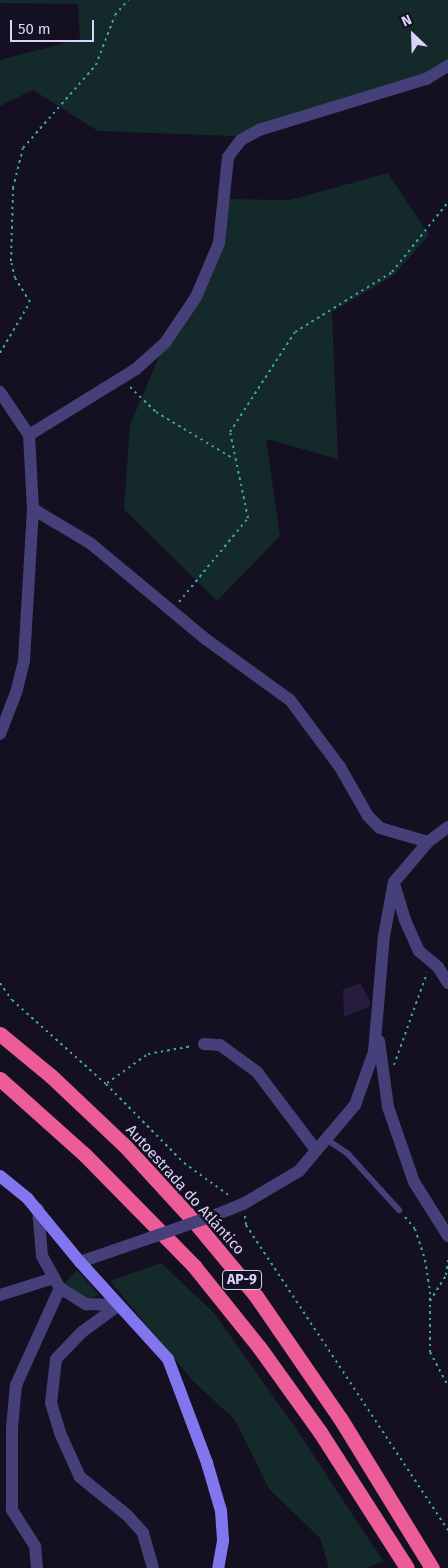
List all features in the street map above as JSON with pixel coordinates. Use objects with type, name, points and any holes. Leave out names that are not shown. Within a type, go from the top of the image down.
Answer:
[{"type":"highway","name":"Autoestrada do Atlántico","points":[[0,1034],[51,1076],[125,1146],[193,1220],[256,1296],[340,1418],[432,1568]]},
{"type":"highway","name":"AP-9","points":[[0,1079],[85,1154],[194,1266],[259,1347],[320,1432],[407,1568]]},
{"type":"street","points":[[29,435],[120,378],[165,343],[196,297],[219,243],[228,157],[241,140],[259,130],[426,79],[448,66]]},
{"type":"street","points":[[0,392],[29,435],[32,510],[24,661],[17,690],[0,734]]},
{"type":"street","points":[[32,510],[90,543],[215,646],[290,700],[340,767],[368,816],[380,828],[428,842]]},
{"type":"street","points":[[80,1262],[243,1204],[299,1171],[355,1105],[374,1052],[384,936],[394,882],[428,842],[448,827]]},
{"type":"street","points":[[394,882],[416,943],[448,983]]},
{"type":"street","points":[[377,1024],[388,1107],[414,1182],[448,1236]]},
{"type":"street","points":[[204,1044],[220,1045],[257,1072],[316,1150]]},
{"type":"street","points":[[0,1176],[38,1209],[80,1262],[168,1360],[192,1419],[221,1511],[223,1541],[218,1568]]},
{"type":"street","points":[[38,1209],[42,1256],[57,1283],[86,1304],[119,1305]]},
{"type":"street","points":[[0,1295],[57,1283]]},
{"type":"street","points":[[37,1568],[35,1546],[12,1510],[12,1428],[16,1385],[57,1283]]},
{"type":"street","points":[[119,1305],[82,1332],[56,1359],[51,1403],[60,1432],[80,1477],[127,1515],[143,1533],[153,1568]]},
{"type":"lane","points":[[326,1139],[348,1154],[399,1210]]},
{"type":"path","points":[[0,354],[30,302],[15,278],[11,261],[13,188],[23,148],[96,65],[115,15],[128,0]]},
{"type":"path","points":[[172,610],[248,518],[230,432],[295,332],[392,272],[448,202]]},
{"type":"path","points":[[120,378],[156,412],[236,460]]},
{"type":"path","points":[[385,1085],[432,962]]},
{"type":"path","points":[[0,983],[12,1000],[106,1084],[184,1163],[243,1204],[246,1225],[448,1530]]},
{"type":"path","points":[[106,1084],[148,1054],[204,1044]]},
{"type":"path","points":[[399,1210],[415,1229],[425,1260],[430,1302],[430,1352],[448,1386]]},
{"type":"path","points":[[430,1302],[446,1275],[448,1260]]},
{"type":"green space","points":[[0,0],[448,0],[448,65],[321,111],[234,136],[98,131],[33,90],[0,106],[0,60],[80,39],[78,4],[0,3]]},
{"type":"green space","points":[[388,173],[429,235],[394,275],[332,312],[338,459],[266,439],[280,536],[217,601],[124,509],[130,425],[165,343],[219,243],[225,199],[290,200]]},
{"type":"green space","points":[[161,1263],[214,1313],[297,1430],[383,1561],[366,1568],[329,1568],[320,1538],[269,1489],[235,1420],[192,1380],[110,1281]]},
{"type":"green space","points":[[77,1270],[99,1295],[88,1299],[64,1284]]},
{"type":"building","points":[[360,983],[370,1001],[370,1006],[344,1017],[343,990]]}]
